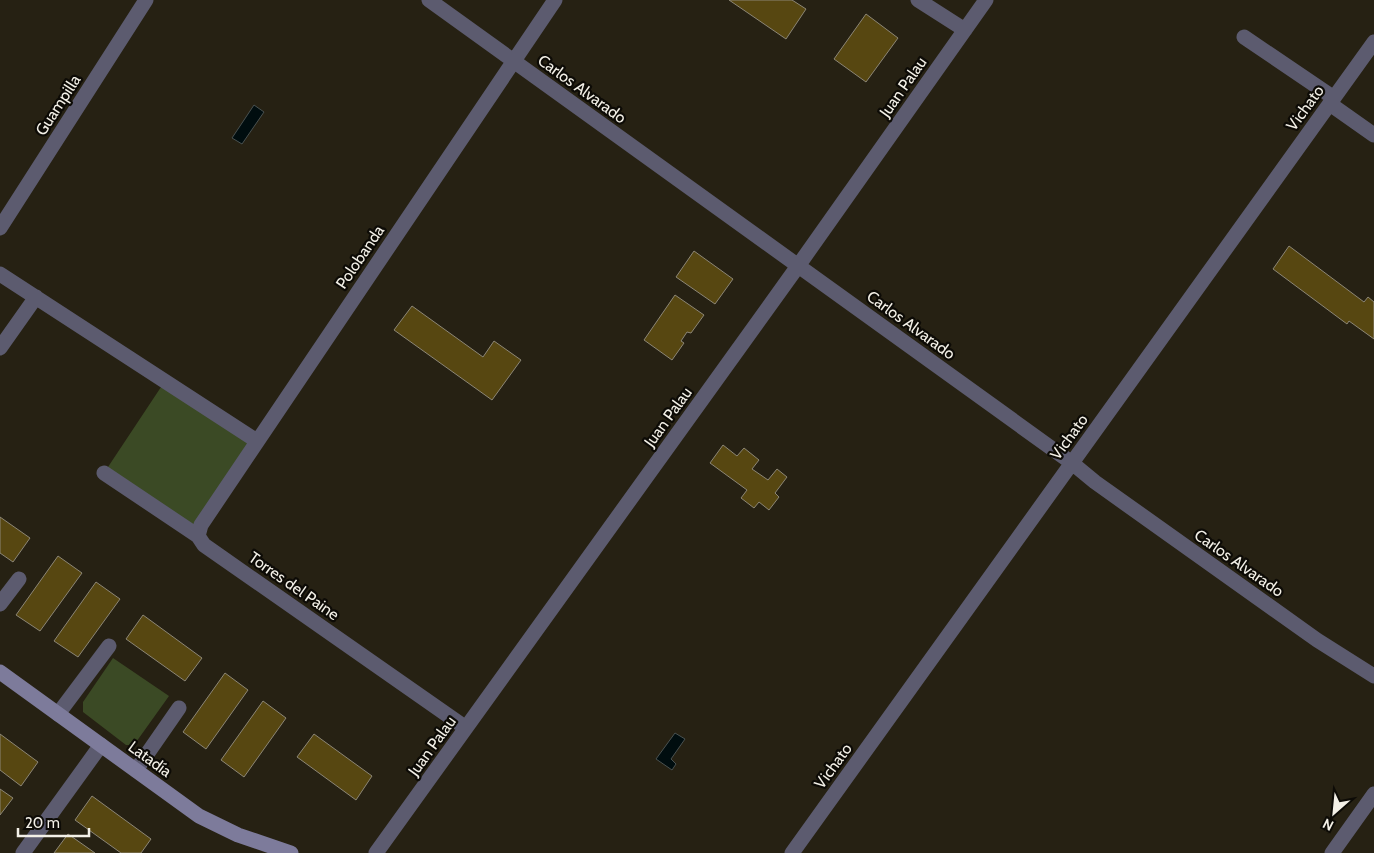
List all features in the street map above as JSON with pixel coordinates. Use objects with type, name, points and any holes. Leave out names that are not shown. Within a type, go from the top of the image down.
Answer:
[{"type":"street","name":"Guampilla","points":[[0,228],[146,0]]},
{"type":"street","name":"Carlos Alvarado","points":[[429,0],[1072,463],[1095,482],[1309,634],[1374,676]]},
{"type":"street","name":"Polobanda","points":[[198,536],[201,525],[555,0]]},
{"type":"street","points":[[918,0],[965,30]]},
{"type":"street","name":"Juan Palau","points":[[376,853],[798,266],[986,0]]},
{"type":"street","points":[[1244,36],[1332,101],[1374,135]]},
{"type":"street","name":"Vichato","points":[[792,853],[1374,42]]},
{"type":"street","points":[[0,274],[257,442]]},
{"type":"street","points":[[0,348],[36,297]]},
{"type":"street","name":"Torres del Paine","points":[[104,472],[198,536],[204,545],[466,728]]},
{"type":"street","points":[[0,604],[19,579]]},
{"type":"street","points":[[58,714],[109,646]]},
{"type":"street","name":"Latadía","points":[[0,672],[199,816],[222,829],[291,853]]},
{"type":"street","points":[[136,770],[180,708]]},
{"type":"street","points":[[23,853],[101,745]]},
{"type":"street","points":[[1332,853],[1374,794]]},
{"type":"green space","points":[[165,381],[257,441],[198,536],[104,473]]},
{"type":"green space","points":[[113,658],[169,696],[134,745],[126,745],[83,712],[83,702]]},
{"type":"shaded area","points":[[254,105],[264,112],[242,144],[232,138]]},
{"type":"shaded area","points":[[675,733],[685,739],[671,759],[676,764],[672,770],[656,759]]},
{"type":"building","points":[[729,0],[792,0],[806,9],[786,39]]},
{"type":"building","points":[[866,14],[898,38],[866,82],[834,59]]},
{"type":"building","points":[[1289,246],[1364,302],[1368,297],[1374,302],[1374,339],[1349,321],[1347,324],[1273,269]]},
{"type":"building","points":[[694,251],[733,279],[715,304],[676,277]]},
{"type":"building","points":[[675,295],[704,315],[691,333],[687,332],[681,341],[684,343],[672,360],[644,340]]},
{"type":"building","points":[[412,306],[483,357],[494,341],[521,360],[492,400],[394,330]]},
{"type":"building","points":[[723,445],[737,456],[744,448],[759,460],[752,469],[768,480],[777,469],[787,477],[775,493],[779,497],[769,510],[759,502],[754,508],[741,498],[747,490],[710,463]]},
{"type":"building","points":[[0,517],[30,538],[13,562],[0,553]]},
{"type":"building","points":[[58,556],[82,573],[40,631],[16,615]]},
{"type":"building","points":[[96,582],[120,599],[78,657],[54,641]]},
{"type":"building","points":[[143,615],[202,658],[185,681],[126,639]]},
{"type":"building","points":[[225,673],[248,690],[206,749],[183,732]]},
{"type":"building","points":[[263,701],[286,718],[244,777],[221,760]]},
{"type":"building","points":[[0,734],[38,762],[21,786],[0,770]]},
{"type":"building","points":[[314,734],[372,776],[356,800],[297,757]]},
{"type":"building","points":[[0,789],[13,798],[0,815]]},
{"type":"building","points":[[92,796],[151,839],[141,853],[121,853],[75,820]]},
{"type":"building","points":[[68,834],[95,853],[54,853]]}]
